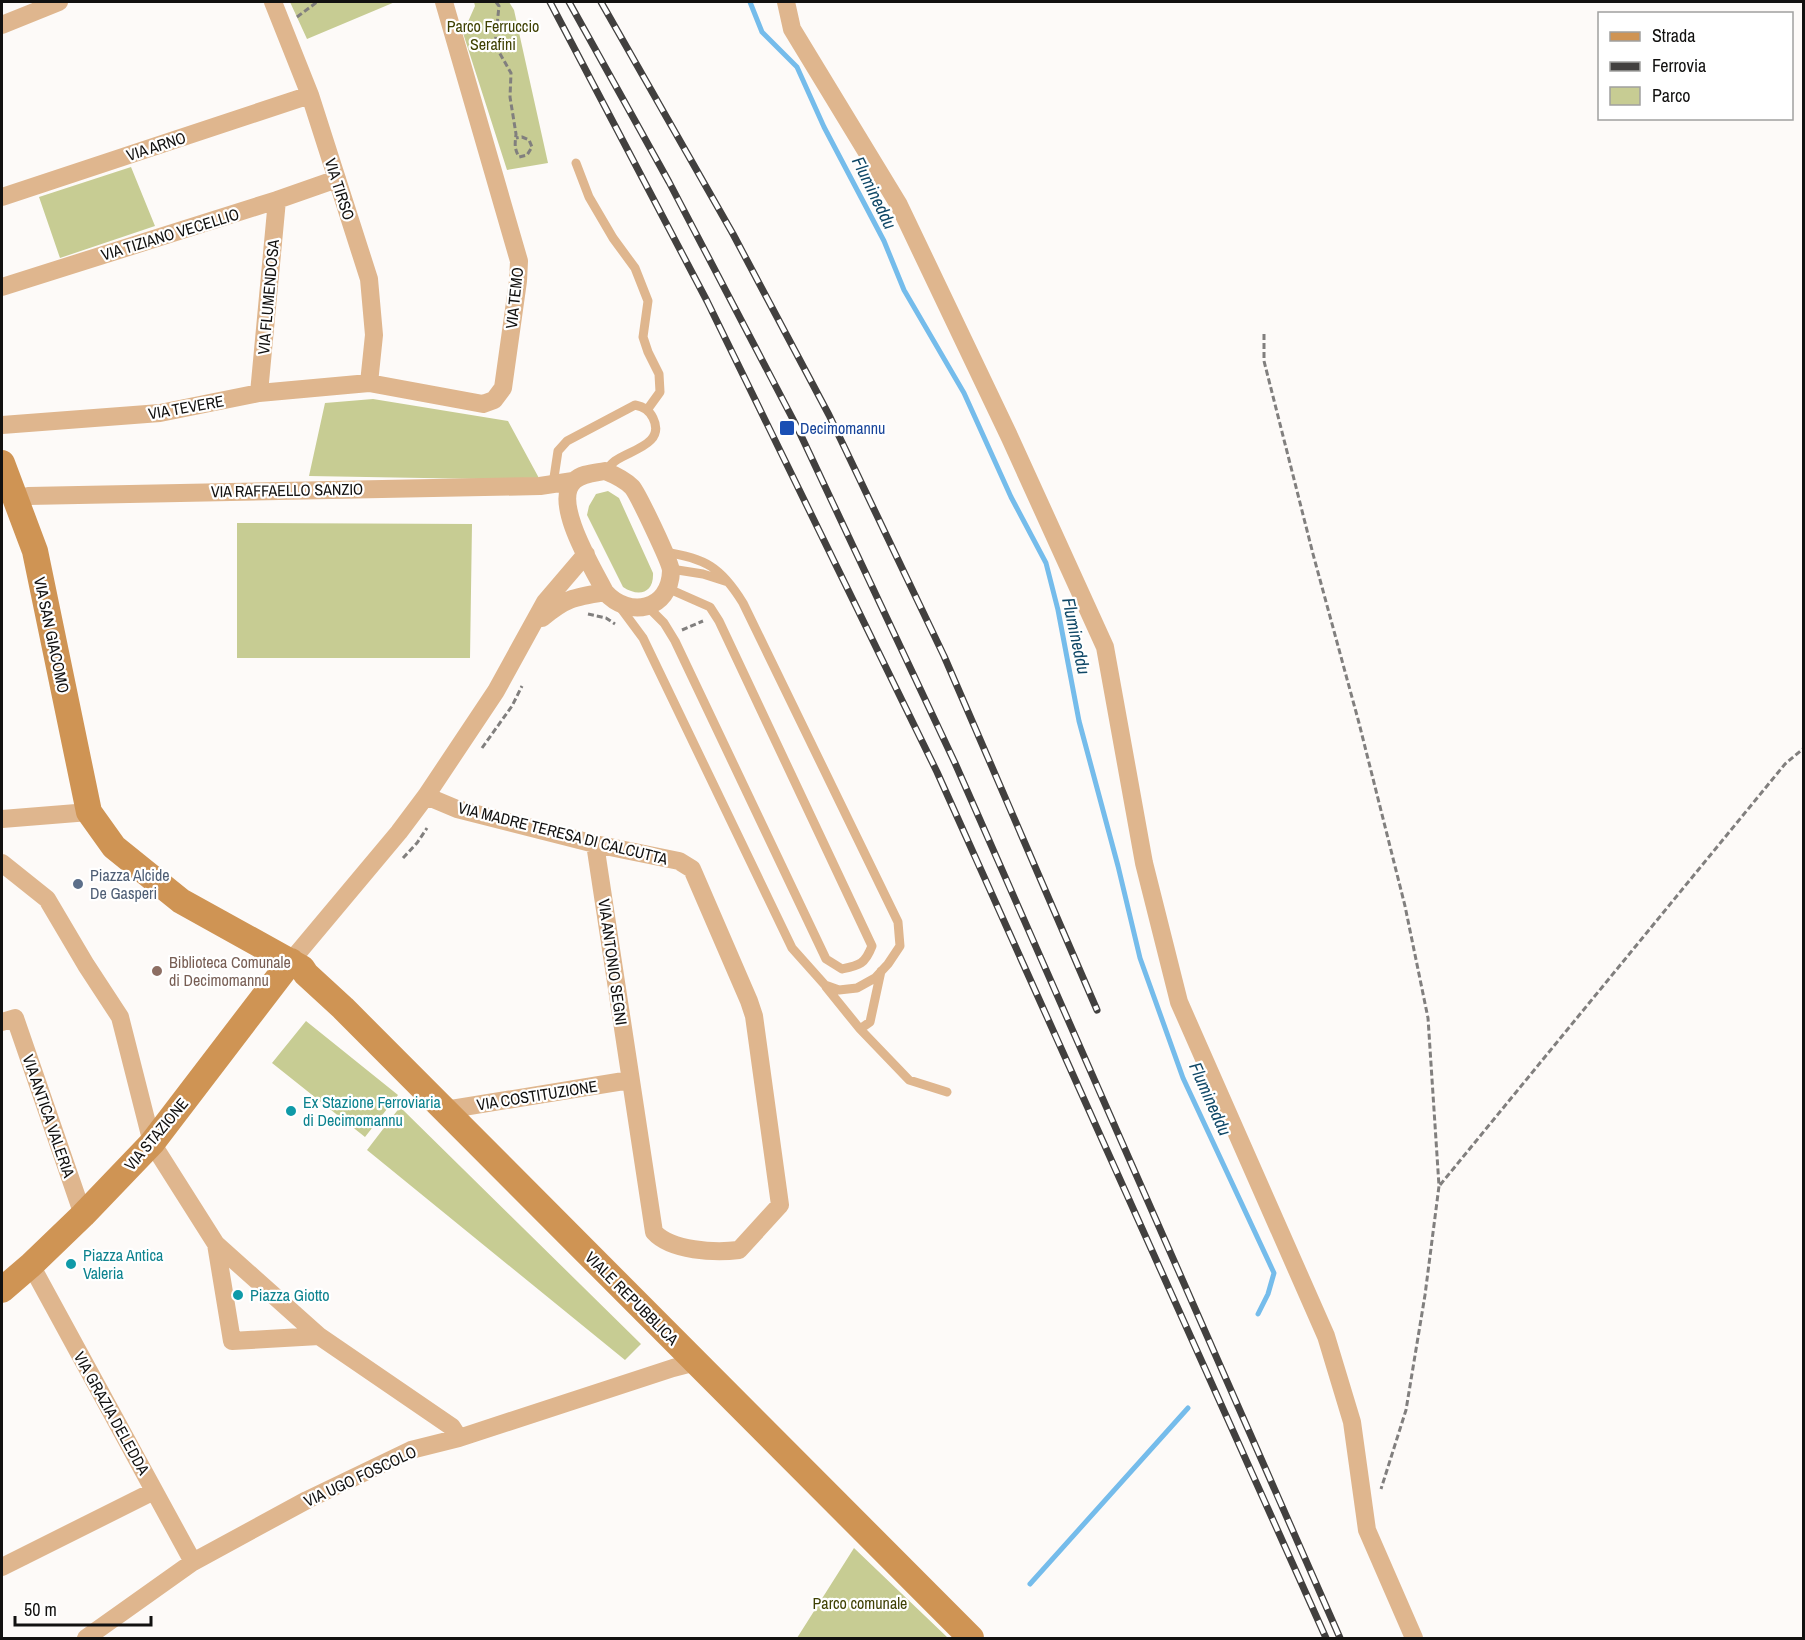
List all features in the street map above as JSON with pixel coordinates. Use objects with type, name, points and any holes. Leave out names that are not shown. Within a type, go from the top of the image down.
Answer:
[{"type":"main road","name":"VIA SAN GIACOMO","points":[[2,463],[8,502],[35,551],[89,812]]},
{"type":"main road","name":"VIALE REPUBBLICA","points":[[89,812],[114,847],[181,901],[302,968],[971,1638]]},
{"type":"main road","name":"VIA STAZIONE","points":[[2,1290],[83,1215],[152,1143],[291,961]]},
{"type":"street","points":[[2,25],[59,2]]},
{"type":"street","name":"VIA TIRSO","points":[[273,2],[310,94],[369,279],[374,335],[369,383]]},
{"type":"street","name":"VIA TEMO","points":[[369,383],[483,404],[494,400],[504,388],[519,261],[444,2]]},
{"type":"street","points":[[786,2],[792,29],[899,205],[1010,438],[1105,647],[1144,863],[1179,1002],[1326,1336],[1352,1422],[1367,1530],[1414,1638]]},
{"type":"street","name":"VIA ARNO","points":[[2,197],[310,94]]},
{"type":"street","name":"VIA TIZIANO VECELLIO","points":[[2,287],[337,179]]},
{"type":"street","name":"VIA FLUMENDOSA","points":[[259,393],[277,200]]},
{"type":"street","name":"VIA TEVERE","points":[[2,425],[160,413],[259,393],[369,383]]},
{"type":"street","points":[[573,481],[567,491],[566,501],[573,526],[605,592],[619,605],[632,609],[648,607],[661,598],[667,588],[671,570],[634,489],[619,476],[605,471]]},
{"type":"street","name":"VIA RAFFAELLO SANZIO","points":[[8,502],[28,496],[540,486],[573,481],[585,474],[605,471]]},
{"type":"street","points":[[291,961],[399,832],[434,799],[550,596],[586,554]]},
{"type":"street","points":[[531,627],[561,603],[577,597],[605,592]]},
{"type":"street","name":"VIA MADRE TERESA DI CALCUTTA","points":[[434,799],[457,809],[595,844],[679,861],[692,869],[749,1000],[757,1039],[780,1205],[739,1250],[684,1248],[662,1241],[654,1232],[630,1080]]},
{"type":"street","points":[[2,819],[89,812]]},
{"type":"street","name":"VIA ANTONIO SEGNI","points":[[595,844],[630,1080]]},
{"type":"street","points":[[2,863],[47,899],[120,1017],[152,1143],[216,1244],[319,1336],[452,1427],[459,1438]]},
{"type":"street","name":"VIA ANTICA VALERIA","points":[[8,1020],[83,1215]]},
{"type":"street","name":"VIA COSTITUZIONE","points":[[444,1110],[630,1080]]},
{"type":"street","points":[[216,1244],[232,1341],[319,1336]]},
{"type":"street","name":"VIA GRAZIA DELEDDA","points":[[31,1265],[193,1562]]},
{"type":"street","name":"VIA UGO FOSCOLO","points":[[86,1638],[193,1562],[306,1500],[411,1450],[459,1438],[696,1362]]},
{"type":"street","points":[[2,1567],[154,1491]]},
{"type":"lane","points":[[576,163],[589,197],[613,238],[635,268],[648,301],[643,337],[659,374],[660,392],[647,410]]},
{"type":"lane","points":[[553,484],[558,451],[567,441],[635,405],[647,410],[656,424],[655,434],[649,444],[615,461],[605,471]]},
{"type":"lane","points":[[664,552],[685,555],[715,567],[730,582],[743,603],[898,922],[900,946],[875,978],[857,988],[839,990],[825,985]]},
{"type":"lane","points":[[671,570],[703,574],[730,582]]},
{"type":"lane","points":[[648,607],[664,623],[671,635],[826,959],[842,969],[857,966],[867,959],[872,946],[715,615],[710,607],[667,588]]},
{"type":"lane","points":[[619,605],[643,638],[792,948],[860,1029],[909,1080],[947,1092]]},
{"type":"lane","points":[[860,1029],[870,1022],[881,971]]},
{"type":"path","points":[[282,23],[297,17],[317,2]]},
{"type":"path","points":[[496,2],[499,6],[495,45],[511,73],[510,97],[516,138],[514,148],[519,157],[527,155],[532,147],[529,140],[522,137],[516,138]]},
{"type":"path","points":[[1264,334],[1264,361],[1405,906],[1428,1018],[1439,1186],[1425,1295],[1406,1410],[1378,1497]]},
{"type":"path","points":[[583,613],[606,618],[635,641],[643,638]]},
{"type":"path","points":[[671,635],[715,615]]},
{"type":"path","points":[[477,754],[512,706],[525,678]]},
{"type":"path","points":[[1439,1186],[1778,773],[1803,748]]},
{"type":"path","points":[[403,858],[417,843],[434,799]]},
{"type":"green space","points":[[290,2],[395,2],[307,39]]},
{"type":"green space","name":"Parco Ferruccio Serafini","points":[[474,2],[509,2],[514,10],[548,163],[507,170],[463,33],[475,6]]},
{"type":"green space","points":[[131,167],[155,226],[60,258],[39,197]]},
{"type":"green space","points":[[373,399],[508,421],[540,480],[309,476],[325,403]]},
{"type":"green space","points":[[608,491],[619,498],[653,573],[651,585],[644,592],[634,592],[623,587],[587,515],[596,494]]},
{"type":"green space","points":[[237,523],[472,524],[470,658],[237,658]]},
{"type":"green space","points":[[306,1021],[398,1095],[365,1137],[272,1063]]},
{"type":"green space","points":[[400,1107],[641,1344],[625,1360],[367,1150]]},
{"type":"green space","name":"Parco comunale","points":[[854,1548],[948,1638],[797,1638]]},
{"type":"waterway","name":"Flumineddu","points":[[750,2],[762,32],[797,67],[824,127],[884,241],[904,290],[964,393],[1011,497],[1046,563],[1058,610],[1079,721],[1140,958],[1183,1078],[1274,1273],[1268,1294],[1258,1314]]},
{"type":"waterway","name":"Flumineddu","points":[[1030,1584],[1188,1408]]},
{"type":"railway","points":[[550,2],[707,301],[937,772],[1326,1638]]},
{"type":"railway","points":[[569,2],[669,182],[797,427],[955,763],[1340,1638]]},
{"type":"railway","points":[[601,2],[733,234],[829,415],[944,656],[1097,1010]]},
{"type":"place","name":"Decimomannu","points":[[787,428]]},
{"type":"place","name":"Piazza Alcide De Gasperi","points":[[78,884]]},
{"type":"place","name":"Biblioteca Comunale di Decimomannu","points":[[157,971]]},
{"type":"place","name":"Ex Stazione Ferroviaria di Decimomannu","points":[[291,1111]]},
{"type":"place","name":"Piazza Antica Valeria","points":[[71,1264]]},
{"type":"place","name":"Piazza Giotto","points":[[238,1295]]}]
